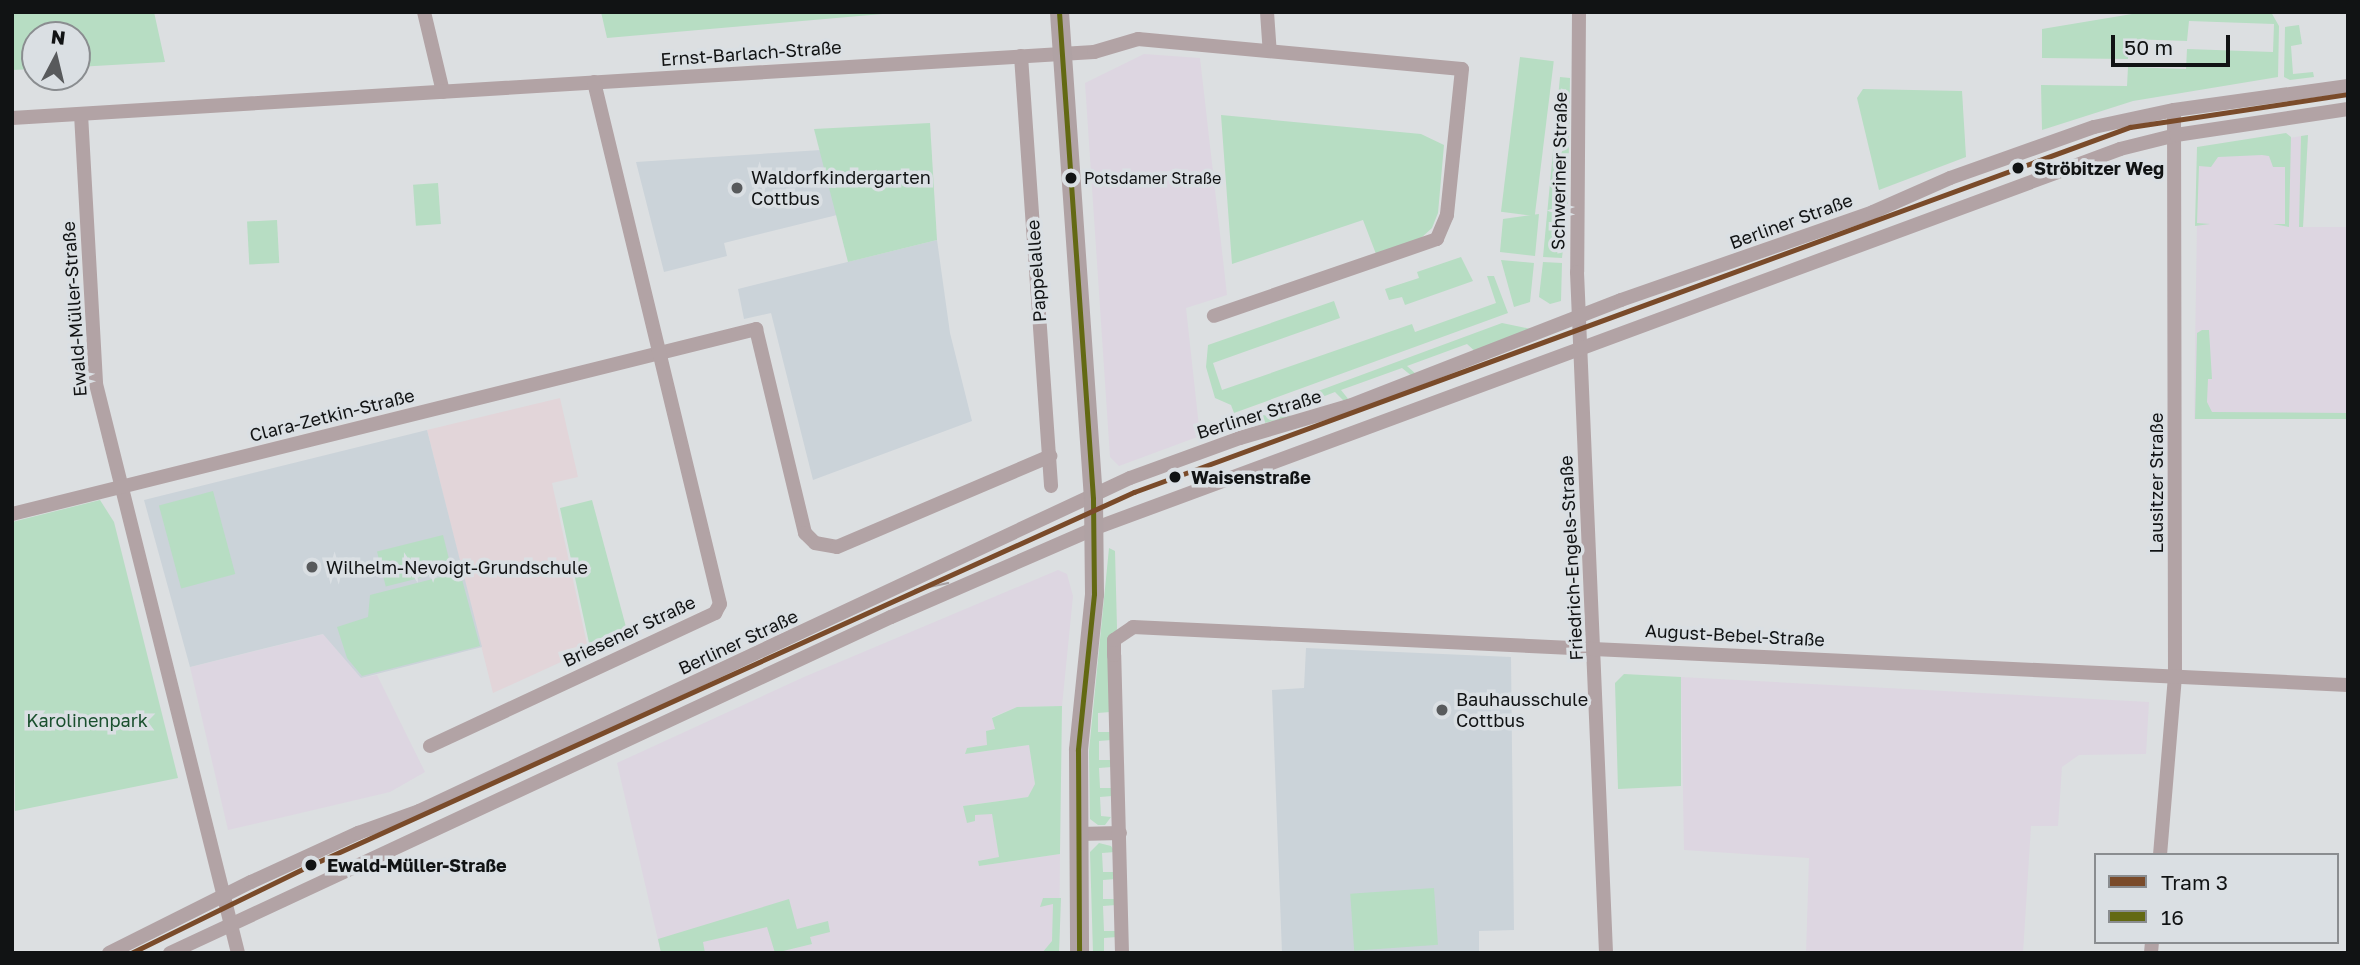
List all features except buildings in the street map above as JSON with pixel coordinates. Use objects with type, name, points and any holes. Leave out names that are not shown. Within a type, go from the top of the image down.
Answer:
[{"type":"main road","points":[[1059,12],[1093,512],[1094,594],[1077,750],[1079,953]]},
{"type":"street","points":[[424,12],[443,92]]},
{"type":"street","points":[[1267,12],[1270,51]]},
{"type":"street","name":"Schweriner Straße","points":[[1579,12],[1580,323]]},
{"type":"street","points":[[1061,54],[1094,52],[1138,39],[1462,69],[1447,215],[1437,239],[1214,316]]},
{"type":"street","name":"Ernst-Barlach-Straße","points":[[12,118],[1061,54]]},
{"type":"street","name":"Pappelallee","points":[[1021,56],[1051,486]]},
{"type":"street","name":"Briesener Straße","points":[[430,746],[719,609],[720,591],[594,82]]},
{"type":"street","name":"Berliner Straße","points":[[170,953],[230,923],[374,861],[429,830],[1093,512],[1130,478],[1240,438],[1349,406],[1580,323],[2059,139],[2174,110],[2348,86]]},
{"type":"street","name":"Berliner Straße","points":[[109,953],[224,901],[358,833],[419,811],[1093,512],[1583,353],[1870,238],[1961,210],[2120,149],[2176,135],[2348,109]]},
{"type":"street","name":"Lausitzer Straße","points":[[2160,853],[2175,675],[2174,110]]},
{"type":"street","name":"Ewald-Müller-Straße","points":[[81,114],[96,384],[238,953]]},
{"type":"street","name":"Friedrich-Engels-Straße","points":[[1580,323],[1606,953]]},
{"type":"street","points":[[661,352],[756,329],[805,533],[822,546],[837,547],[1050,456]]},
{"type":"street","name":"Clara-Zetkin-Straße","points":[[12,514],[661,352]]},
{"type":"street","name":"August-Bebel-Straße","points":[[1120,833],[1114,640],[1121,632],[1133,627],[2348,685]]},
{"type":"street","points":[[1079,834],[1120,833],[1122,953]]},
{"type":"shaded area","points":[[1144,54],[1200,58],[1227,295],[1186,308],[1200,436],[1119,466],[1110,457],[1085,83]]},
{"type":"shaded area","points":[[2308,135],[2303,227],[2348,227],[2348,419],[2194,419],[2198,153]]},
{"type":"shaded area","name":"Waldorfkindergarten Cottbus","points":[[821,150],[837,215],[724,243],[727,256],[664,272],[636,162]]},
{"type":"shaded area","points":[[937,240],[950,333],[972,421],[813,480],[771,313],[744,319],[738,289]]},
{"type":"shaded area","points":[[560,398],[578,477],[552,483],[587,644],[558,652],[561,662],[493,693],[427,430]]},
{"type":"shaded area","name":"Wilhelm-Nevoigt-Grundschule","points":[[427,430],[482,647],[361,678],[323,634],[190,667],[144,500]]},
{"type":"shaded area","points":[[1058,570],[1067,574],[1073,596],[1062,706],[1017,707],[992,717],[995,730],[987,746],[967,748],[965,754],[1029,745],[1035,785],[1028,797],[963,806],[975,815],[992,813],[999,857],[978,861],[979,866],[1060,854],[1059,953],[661,953],[617,763],[804,677]]},
{"type":"shaded area","points":[[324,634],[361,678],[377,675],[425,772],[390,792],[228,830],[190,667]]},
{"type":"shaded area","name":"Bauhausschule Cottbus","points":[[1306,648],[1511,657],[1514,930],[1479,931],[1479,953],[1282,953],[1272,690],[1304,688]]},
{"type":"shaded area","points":[[1681,677],[2149,702],[2146,754],[2079,755],[2062,767],[2058,826],[2031,826],[2023,953],[1806,953],[1809,858],[1684,850]]},
{"type":"green space","points":[[12,12],[154,12],[165,62],[91,66],[91,21],[21,21],[21,70],[12,70]]},
{"type":"green space","points":[[601,12],[905,12],[607,38]]},
{"type":"green space","points":[[2144,12],[2271,12],[2279,26],[2278,77],[2133,101],[2042,130],[2041,85],[2127,86],[2128,67],[2186,69],[2187,49],[2273,52],[2274,24],[2189,21],[2187,41],[2129,39],[2128,59],[2042,58],[2042,29]]},
{"type":"green space","points":[[2299,25],[2302,44],[2291,46],[2293,74],[2313,72],[2314,77],[2290,80],[2284,77],[2285,27]]},
{"type":"green space","points":[[1520,57],[1554,61],[1535,216],[1501,212]]},
{"type":"green space","points":[[1560,77],[1570,78],[1568,204],[1562,258],[1543,257]]},
{"type":"green space","points":[[1863,89],[1962,91],[1966,157],[1879,190],[1857,98]]},
{"type":"green space","points":[[1221,115],[1421,134],[1444,145],[1438,213],[1432,228],[1421,238],[1376,254],[1363,220],[1232,264]]},
{"type":"green space","points":[[930,123],[937,240],[848,262],[814,129]]},
{"type":"green space","points":[[2286,133],[2291,137],[2289,227],[2273,224],[2285,224],[2285,167],[2273,167],[2269,156],[2262,155],[2218,157],[2211,167],[2199,166],[2197,223],[2210,224],[2195,226],[2197,147]]},
{"type":"green space","points":[[2308,135],[2303,227],[2299,227],[2301,136]]},
{"type":"green space","points":[[438,183],[441,224],[416,226],[413,185]]},
{"type":"green space","points":[[1539,214],[1535,256],[1500,252],[1503,219]]},
{"type":"green space","points":[[277,220],[279,263],[249,265],[247,222]]},
{"type":"green space","points":[[1461,257],[1473,281],[1405,305],[1402,297],[1389,300],[1385,289],[1419,278],[1417,272]]},
{"type":"green space","points":[[1501,260],[1534,263],[1530,302],[1514,307]]},
{"type":"green space","points":[[1543,262],[1562,263],[1561,301],[1550,304],[1539,297]]},
{"type":"green space","points":[[1487,276],[1494,276],[1508,313],[1234,413],[1231,405],[1215,398],[1206,367],[1208,345],[1334,301],[1340,318],[1213,363],[1222,390],[1412,324],[1415,332],[1496,303]]},
{"type":"green space","points":[[1502,323],[1531,329],[1477,353],[1467,344],[1407,366],[1417,375],[1413,377],[1402,368],[1341,390],[1349,400],[1345,402],[1335,392],[1317,399],[1320,404],[1291,410],[1290,417],[1240,429],[1237,421]]},
{"type":"green space","points":[[2209,330],[2212,379],[2208,379],[2207,402],[2212,412],[2348,413],[2348,419],[2195,419],[2197,333]]},
{"type":"green space","points":[[213,491],[235,574],[181,589],[159,505]]},
{"type":"green space","name":"Karolinenpark","points":[[100,500],[114,522],[178,778],[15,811],[12,522]]},
{"type":"green space","points":[[592,500],[626,627],[589,643],[560,508]]},
{"type":"green space","points":[[443,535],[452,570],[386,586],[377,551]]},
{"type":"green space","points":[[1109,548],[1115,551],[1117,628],[1110,712],[1098,713],[1098,732],[1110,732],[1111,740],[1099,741],[1099,760],[1111,760],[1112,767],[1099,768],[1100,788],[1112,788],[1112,796],[1100,797],[1101,816],[1111,817],[1105,825],[1098,825],[1090,819],[1089,751]]},
{"type":"green space","points":[[460,572],[480,646],[362,676],[347,658],[337,627],[368,617],[370,595]]},
{"type":"green space","points":[[1624,674],[1681,677],[1681,786],[1618,789],[1615,683]]},
{"type":"green space","points":[[1062,706],[1060,854],[979,866],[978,861],[999,857],[992,814],[975,815],[975,821],[967,823],[963,806],[1028,797],[1035,784],[1029,745],[965,754],[967,748],[987,745],[986,731],[995,729],[992,718],[1017,707]]},
{"type":"green space","points":[[1099,843],[1111,846],[1115,852],[1102,853],[1103,872],[1116,872],[1116,879],[1103,880],[1103,899],[1116,899],[1116,905],[1103,906],[1104,931],[1117,931],[1117,937],[1104,938],[1104,953],[1093,953],[1090,852]]},
{"type":"green space","points":[[1434,888],[1438,945],[1354,951],[1350,894]]},
{"type":"green space","points":[[1043,898],[1061,898],[1059,953],[1042,953],[1052,941],[1053,904],[1040,907]]},
{"type":"green space","points":[[789,899],[797,929],[828,921],[830,932],[810,937],[812,944],[775,953],[767,927],[703,942],[705,953],[661,953],[658,939]]},
{"type":"tram line","name":"3","points":[[131,953],[311,865],[1134,492],[2130,127],[2348,94]]},
{"type":"tram line","points":[[915,590],[948,583]]},
{"type":"transit line","name":"16","points":[[1059,12],[1093,499],[1094,594],[1078,750],[1079,953]]},
{"type":"place","name":"Ströbitzer Weg","points":[[2018,168]]},
{"type":"place","name":"Potsdamer Straße","points":[[1071,178]]},
{"type":"place","name":"Waldorfkindergarten Cottbus","points":[[737,188]]},
{"type":"place","name":"Waisenstraße","points":[[1175,477]]},
{"type":"place","name":"Wilhelm-Nevoigt-Grundschule","points":[[312,567]]},
{"type":"place","name":"Bauhausschule Cottbus","points":[[1442,710]]},
{"type":"place","name":"Ewald-Müller-Straße","points":[[311,865]]}]
